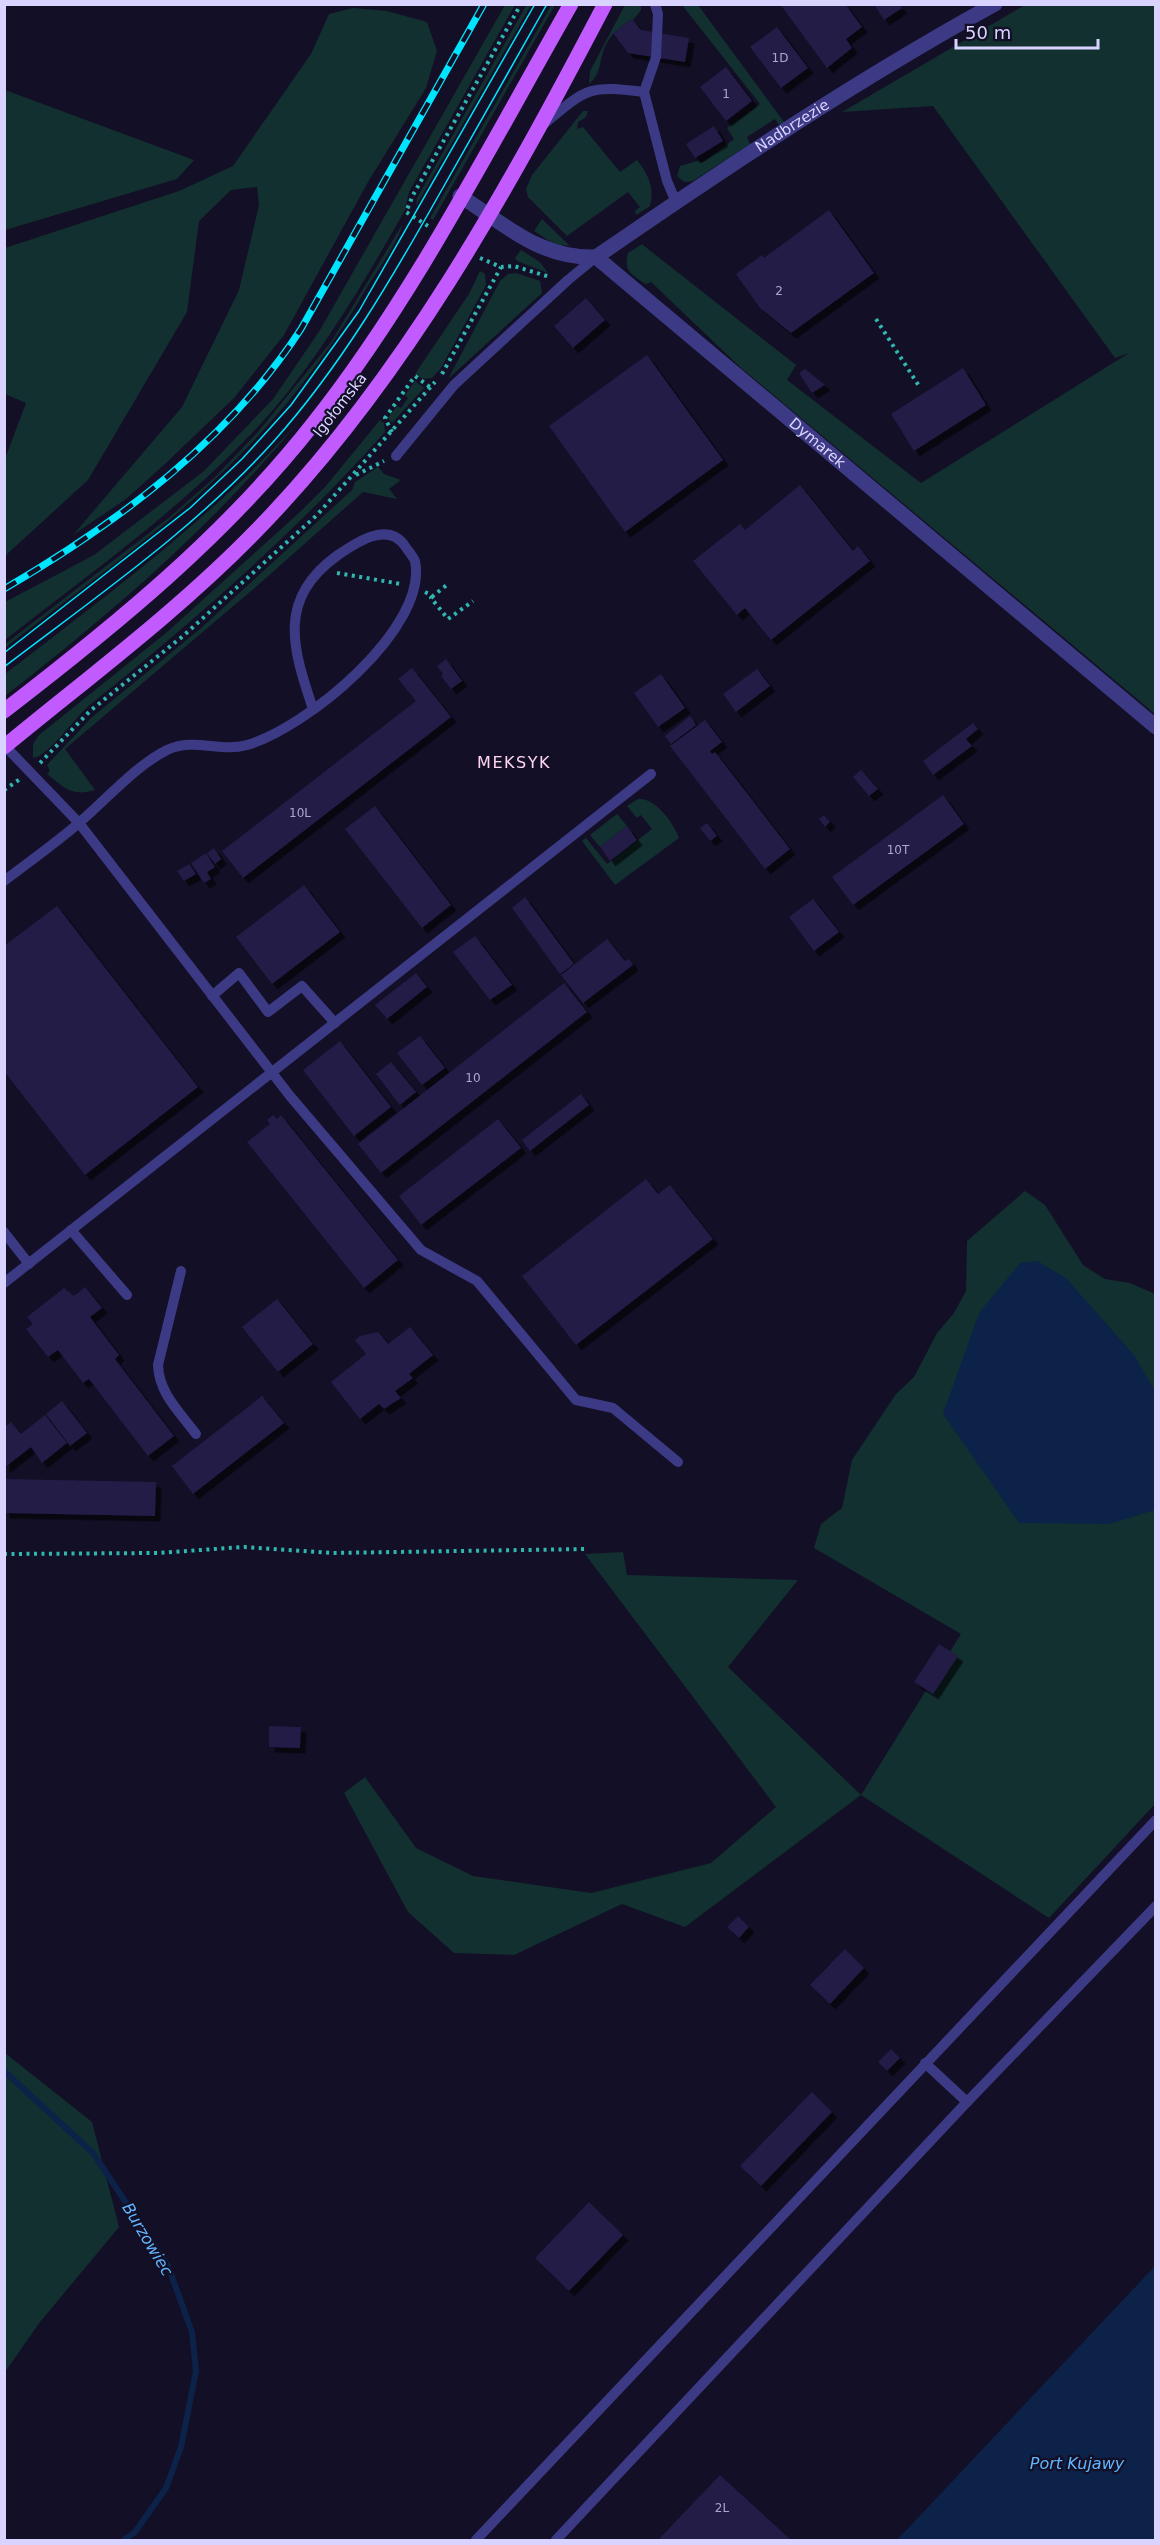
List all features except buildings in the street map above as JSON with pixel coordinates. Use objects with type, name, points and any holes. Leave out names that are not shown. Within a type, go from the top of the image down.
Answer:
[{"type":"main road","name":"Igołomska","points":[[4,711],[144,600],[207,542],[259,488],[351,374],[389,317],[571,4]]},
{"type":"main road","name":"Igołomska","points":[[5,747],[175,609],[272,515],[317,463],[385,377],[438,298],[537,130],[605,4]]},
{"type":"street","name":"Nadbrzezie","points":[[596,257],[676,202],[919,46],[995,4]]},
{"type":"street","points":[[460,196],[523,238],[559,255],[596,257]]},
{"type":"street","name":"Dymarek","points":[[596,257],[1155,727]]},
{"type":"lane","points":[[655,4],[658,14],[656,57],[644,92],[667,181],[676,202]]},
{"type":"lane","points":[[537,130],[576,98],[589,91],[606,87],[644,92]]},
{"type":"lane","points":[[396,456],[454,385],[596,257]]},
{"type":"lane","points":[[4,880],[79,822],[143,765],[169,749],[196,743],[218,748],[246,746],[279,731],[313,709],[349,682],[379,651],[404,614],[415,587],[414,559],[401,539],[381,533],[362,539],[322,570],[297,604],[294,631],[296,660],[313,709]]},
{"type":"lane","points":[[5,747],[79,822],[272,1073],[421,1250],[477,1281],[576,1400],[613,1408],[678,1462]]},
{"type":"lane","points":[[4,1283],[651,774]]},
{"type":"lane","points":[[212,996],[239,973],[268,1012],[302,986],[334,1023]]},
{"type":"lane","points":[[71,1230],[127,1295]]},
{"type":"lane","points":[[4,1232],[29,1264]]},
{"type":"lane","points":[[181,1271],[158,1365],[159,1380],[163,1390],[196,1434]]},
{"type":"lane","points":[[476,2541],[1155,1820]]},
{"type":"lane","points":[[556,2541],[966,2102],[1155,1906]]},
{"type":"lane","points":[[925,2063],[966,2102]]},
{"type":"path","points":[[426,225],[406,212],[413,195],[521,4]]},
{"type":"path","points":[[484,261],[501,267],[514,266],[549,277]]},
{"type":"path","points":[[36,766],[90,711],[183,636],[317,515],[446,368],[501,267]]},
{"type":"path","points":[[876,319],[919,386]]},
{"type":"path","points":[[392,432],[385,418],[415,376],[431,387]]},
{"type":"path","points":[[352,476],[396,456]]},
{"type":"path","points":[[322,570],[415,587],[433,596]]},
{"type":"path","points":[[433,596],[448,584]]},
{"type":"path","points":[[433,596],[431,598],[448,620],[473,601]]},
{"type":"path","points":[[4,790],[22,777]]},
{"type":"path","points":[[4,1554],[158,1553],[244,1547],[332,1553],[588,1549]]},
{"type":"green space","points":[[527,4],[531,5],[416,206],[417,198]]},
{"type":"green space","points":[[552,4],[555,5],[433,220],[430,218]]},
{"type":"green space","points":[[505,5],[515,5],[409,192],[405,210],[344,313],[292,387],[243,442],[178,503],[5,640],[5,602],[94,555],[204,471],[273,399],[320,330]]},
{"type":"green space","points":[[625,5],[641,5],[641,10],[633,20],[610,37],[597,74],[589,84],[590,71]]},
{"type":"green space","points":[[682,5],[698,5],[784,122],[779,125],[775,119],[747,137],[750,144],[693,181],[684,182],[677,176],[680,166],[697,161],[703,162],[734,139],[727,128],[760,104]]},
{"type":"green space","points":[[1025,5],[1155,5],[1155,714],[740,367],[651,282],[646,284],[633,275],[627,264],[628,253],[642,244],[796,365],[787,380],[921,483],[1129,353],[1115,358],[933,106],[842,112]]},
{"type":"green space","points":[[353,8],[387,11],[427,22],[437,51],[426,88],[368,182],[284,335],[234,398],[166,463],[126,499],[73,535],[182,407],[239,290],[259,205],[257,187],[231,190],[199,221],[187,312],[88,480],[5,556],[5,459],[26,403],[5,394],[5,248],[179,191],[233,166],[311,54],[329,14]]},
{"type":"green space","points":[[5,90],[194,160],[177,179],[5,230]]},
{"type":"green space","points":[[583,111],[588,111],[586,117],[578,122],[577,129],[583,127],[620,172],[637,160],[650,182],[652,193],[650,206],[636,215],[635,211],[640,207],[628,192],[567,236],[528,197],[526,189],[532,175]]},
{"type":"green space","points":[[542,219],[570,246],[554,244],[534,231]]},
{"type":"green space","points":[[402,225],[388,254],[341,330],[294,394],[259,435],[214,481],[156,531],[5,648],[5,644],[171,516],[215,477],[258,432],[331,342]]},
{"type":"green space","points":[[521,250],[540,262],[548,273],[517,261],[515,258]]},
{"type":"green space","points":[[480,271],[485,274],[486,285],[441,368],[432,378],[423,379],[415,374],[469,294]]},
{"type":"green space","points":[[516,273],[540,281],[542,293],[448,379],[500,281],[508,274]]},
{"type":"green space","points":[[415,381],[424,388],[392,423],[388,418],[397,406],[401,408],[408,398],[405,395]]},
{"type":"green space","points":[[300,420],[267,459],[197,532],[123,600],[5,696],[5,674],[121,584],[196,522],[267,456]]},
{"type":"green space","points":[[380,420],[384,423],[385,432],[316,505],[244,574],[91,704],[54,744],[33,758],[33,744],[39,735],[166,633],[300,512],[325,487]]},
{"type":"green space","points":[[378,467],[384,474],[401,480],[389,489],[397,499],[363,492],[257,586],[65,749],[95,790],[74,792],[47,774],[50,771],[47,765],[91,718],[200,629],[352,490],[355,482]]},
{"type":"green space","points":[[638,799],[651,802],[663,812],[679,838],[615,885],[582,841],[586,838],[607,864],[652,829],[641,815],[637,818],[627,806]]},
{"type":"green space","points":[[617,814],[627,826],[600,847],[590,835]]},
{"type":"green space","points":[[1025,1191],[1045,1205],[1083,1265],[1105,1279],[1130,1283],[1155,1294],[1155,1804],[1049,1918],[861,1795],[961,1634],[814,1548],[821,1524],[842,1508],[852,1460],[896,1394],[914,1377],[937,1333],[954,1313],[966,1291],[967,1241]]},
{"type":"green space","points":[[623,1552],[627,1575],[798,1580],[728,1667],[861,1795],[685,1927],[622,1904],[514,1955],[454,1953],[408,1912],[344,1793],[365,1777],[416,1848],[473,1876],[591,1893],[711,1863],[776,1807],[585,1554]]},
{"type":"green space","points":[[5,2053],[92,2122],[119,2227],[40,2322],[5,2372]]},
{"type":"water","points":[[1037,1261],[1066,1278],[1134,1355],[1155,1391],[1155,1510],[1109,1524],[1019,1523],[943,1414],[979,1313],[1020,1263]]},
{"type":"water","name":"Port Kujawy","points":[[1155,2266],[1155,2540],[897,2540]]},
{"type":"waterway","name":"Burzowiec","points":[[4,2071],[93,2153],[168,2266],[192,2332],[196,2371],[181,2447],[166,2488],[135,2532],[124,2540]]},
{"type":"tram line","points":[[4,653],[190,508],[242,459],[291,405],[359,311],[535,4]]},
{"type":"tram line","points":[[4,667],[179,532],[244,473],[298,412],[343,353],[384,290],[547,4]]},
{"type":"railway","points":[[4,589],[89,536],[168,476],[205,443],[272,370],[301,329],[484,4]]},
{"type":"district","name":"MEKSYK","points":[[514,762]]}]
